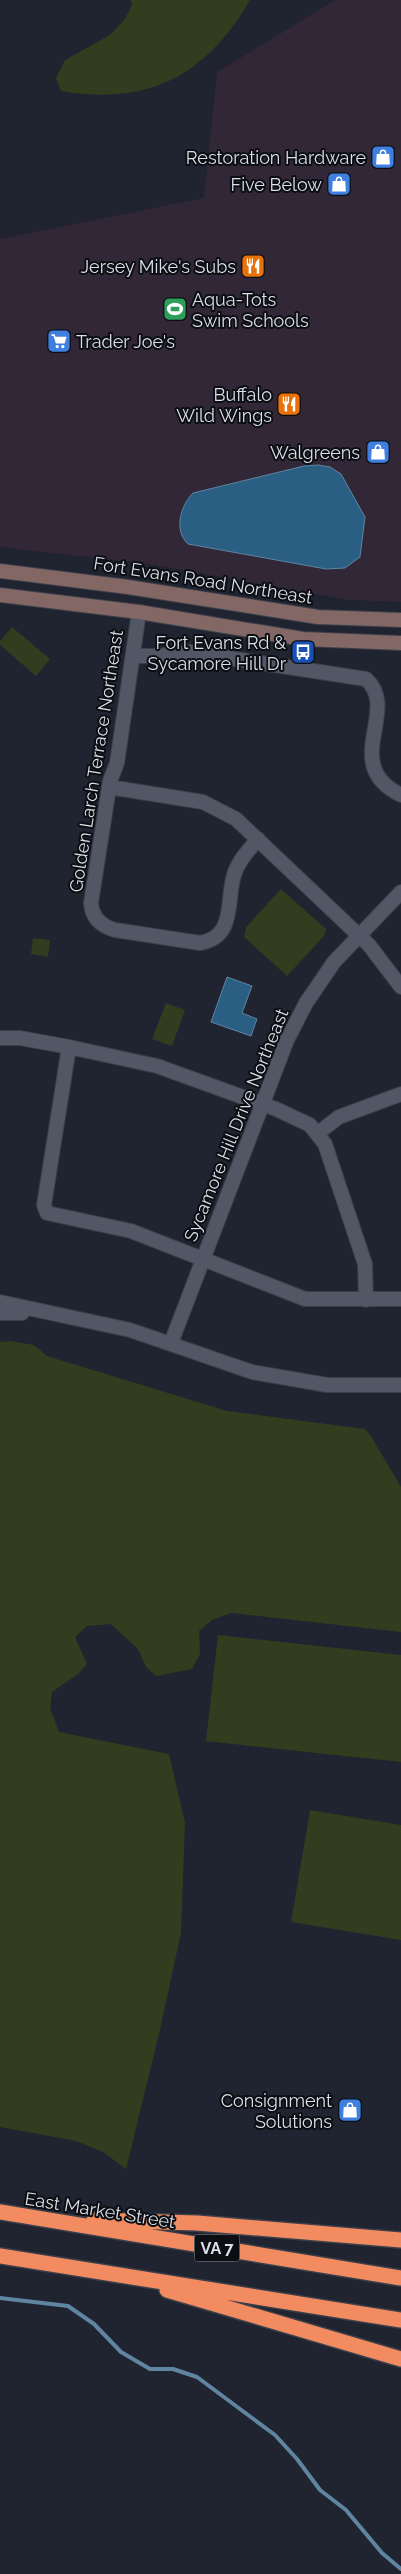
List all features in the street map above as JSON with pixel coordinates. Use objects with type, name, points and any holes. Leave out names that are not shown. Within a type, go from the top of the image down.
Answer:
[{"type":"highway","name":"East Market Street","points":[[0,2212],[401,2278]]},
{"type":"highway","points":[[33,2218],[197,2223],[401,2240]]},
{"type":"highway","name":"VA 7","points":[[0,2256],[401,2320]]},
{"type":"highway","points":[[101,2271],[401,2359]]},
{"type":"main road","name":"Fort Evans Road Northeast","points":[[0,572],[128,587],[318,617],[401,620]]},
{"type":"main road","points":[[0,595],[139,612],[303,639],[401,643]]},
{"type":"street","name":"Golden Larch Terrace Northeast","points":[[139,612],[117,763],[109,786],[91,903],[94,916],[106,927],[200,943],[218,936],[227,922],[233,875],[241,860],[258,839]]},
{"type":"street","points":[[134,656],[159,656],[190,652],[366,679],[380,690],[385,706],[376,770],[384,785],[401,795]]},
{"type":"street","points":[[109,786],[203,802],[236,819],[369,945],[401,987]]},
{"type":"street","name":"Sycamore Hill Drive Northeast","points":[[171,1343],[287,1040],[306,1003],[334,962],[401,892]]},
{"type":"street","points":[[0,1038],[20,1038],[157,1066],[300,1119],[318,1133],[325,1144],[365,1264],[366,1300]]},
{"type":"street","points":[[69,1047],[44,1210],[52,1215],[116,1226],[305,1299],[401,1299]]},
{"type":"street","points":[[318,1133],[344,1114],[401,1094]]},
{"type":"street","points":[[0,1302],[130,1330],[252,1372],[327,1385],[401,1385]]},
{"type":"street","points":[[0,1313],[53,1314]]},
{"type":"shaded area","points":[[336,0],[401,0],[401,602],[349,600],[149,564],[0,547],[0,239],[204,198],[217,72]]},
{"type":"green space","points":[[131,0],[250,0],[233,26],[214,48],[194,66],[172,80],[147,89],[121,94],[92,95],[61,91],[56,78],[65,60],[110,35],[125,19],[132,5]]},
{"type":"green space","points":[[12,627],[50,659],[36,676],[0,645],[0,641]]},
{"type":"green space","points":[[281,889],[326,929],[324,936],[287,976],[244,937],[246,927]]},
{"type":"green space","points":[[33,938],[50,940],[48,957],[31,954]]},
{"type":"green space","points":[[166,1003],[185,1010],[172,1046],[152,1039]]},
{"type":"green space","points":[[10,1341],[34,1345],[47,1356],[227,1411],[365,1429],[401,1487],[401,1632],[231,1613],[212,1620],[199,1631],[200,1654],[192,1669],[156,1676],[146,1667],[138,1649],[111,1624],[87,1626],[75,1637],[87,1664],[78,1674],[52,1692],[50,1708],[59,1732],[169,1754],[185,1823],[181,1933],[126,2169],[103,2152],[76,2141],[0,2127],[0,1342]]},
{"type":"green space","points":[[218,1635],[401,1655],[401,1762],[206,1741]]},
{"type":"green space","points":[[310,1810],[401,1825],[401,1940],[291,1922]]},
{"type":"water","points":[[318,465],[330,467],[341,474],[365,517],[360,557],[345,568],[326,569],[188,544],[183,538],[180,518],[185,504],[193,493],[304,466]]},
{"type":"water","points":[[227,977],[252,986],[242,1013],[257,1019],[251,1036],[211,1022]]},
{"type":"waterway","points":[[0,2298],[68,2306],[94,2324],[121,2352],[150,2369],[173,2369],[197,2377],[275,2435],[297,2459],[320,2490],[346,2510],[382,2553],[401,2569]]},
{"type":"place","name":"Restoration Hardware","points":[[383,157]]},
{"type":"place","name":"Five Below","points":[[339,184]]},
{"type":"place","name":"Jersey Mike's Subs","points":[[253,266]]},
{"type":"place","name":"Aqua-Tots Swim Schools","points":[[175,309]]},
{"type":"place","name":"Trader Joe's","points":[[59,341]]},
{"type":"place","name":"Buffalo Wild Wings","points":[[289,404]]},
{"type":"place","name":"Walgreens","points":[[378,452]]},
{"type":"place","name":"Fort Evans Rd & Sycamore Hill Dr","points":[[303,652]]},
{"type":"place","name":"Consignment Solutions","points":[[350,2110]]}]
